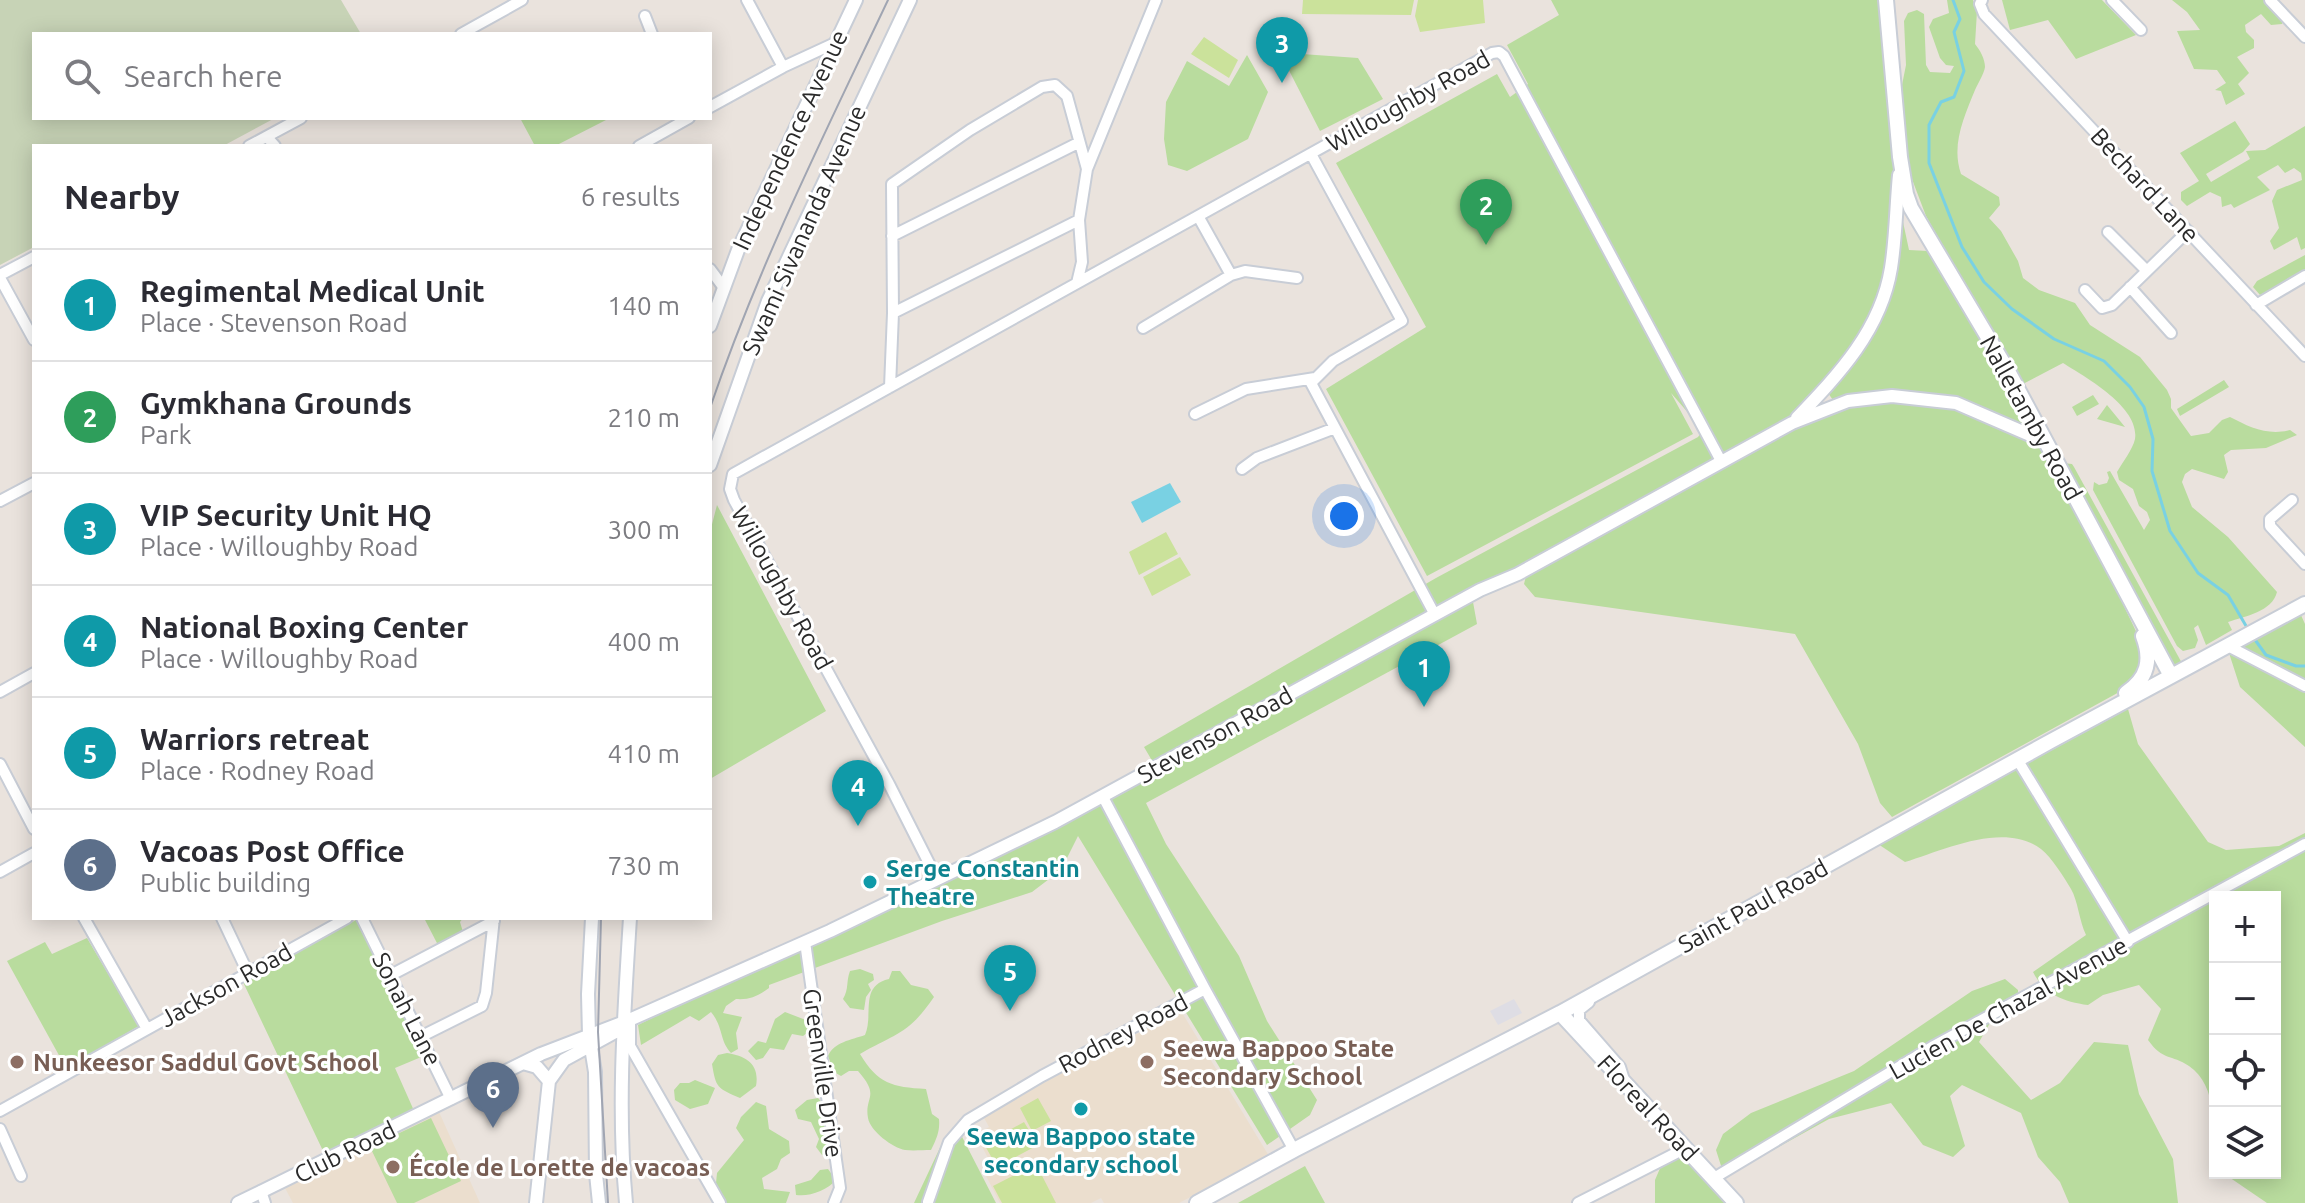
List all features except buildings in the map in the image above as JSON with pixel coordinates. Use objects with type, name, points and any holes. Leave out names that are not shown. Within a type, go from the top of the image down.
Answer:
[{"type":"main road","name":"Nalletamby Road","points":[[1886,0],[1900,157],[1911,208],[2008,371],[2171,676]]},
{"type":"main road","points":[[2094,718],[2137,685],[2144,676],[2148,657],[2142,635],[2111,564]]},
{"type":"main road","name":"Saint Paul Road","points":[[1197,1203],[1560,1013],[2017,759],[2305,604]]},
{"type":"main road","name":"Floreal Road","points":[[1560,1013],[1736,1203]]},
{"type":"street","points":[[465,32],[522,0]]},
{"type":"street","points":[[747,0],[783,67]]},
{"type":"street","name":"Independence Avenue","points":[[712,318],[718,295],[738,250],[856,0]]},
{"type":"street","name":"Swami Sivananda Avenue","points":[[712,459],[768,301],[910,0]]},
{"type":"street","points":[[1077,283],[1082,262],[1079,220],[1087,169],[1156,0]]},
{"type":"street","name":"Bechard Lane","points":[[1982,0],[1980,4],[1984,14],[2305,356]]},
{"type":"street","points":[[2112,0],[2141,30]]},
{"type":"street","points":[[2270,0],[2303,31]]},
{"type":"street","points":[[645,16],[651,32]]},
{"type":"street","points":[[712,106],[835,43]]},
{"type":"street","name":"Willoughby Road","points":[[937,879],[889,784],[741,514],[730,489],[730,480],[738,470],[1492,53],[1499,52],[1504,56],[1721,461]]},
{"type":"street","points":[[890,387],[892,184],[970,130],[1042,87],[1055,85],[1067,96],[1087,169]]},
{"type":"street","points":[[253,144],[297,120]]},
{"type":"street","points":[[642,144],[682,120]]},
{"type":"street","points":[[267,137],[273,144]]},
{"type":"street","points":[[892,236],[1078,143]]},
{"type":"street","points":[[1311,154],[1402,321],[1333,361],[1311,383],[1435,615]]},
{"type":"street","name":"Stevenson Road","points":[[1792,423],[1841,372],[1881,307],[1891,269],[1900,157]]},
{"type":"street","points":[[1198,216],[1231,275]]},
{"type":"street","points":[[893,313],[1079,220]]},
{"type":"street","points":[[2085,290],[2099,306],[2105,308],[2188,231]]},
{"type":"street","points":[[2108,232],[2147,271]]},
{"type":"street","points":[[1080,241],[1086,259],[1100,269]]},
{"type":"street","points":[[32,258],[0,277],[32,336]]},
{"type":"street","points":[[1143,328],[1231,275],[1245,271],[1297,278]]},
{"type":"street","points":[[712,276],[718,295]]},
{"type":"street","points":[[2256,305],[2305,276]]},
{"type":"street","points":[[2130,287],[2171,333]]},
{"type":"street","points":[[1195,414],[1246,389],[1315,378]]},
{"type":"street","name":"Stevenson Road","points":[[590,1040],[805,942],[1103,797],[1792,423],[1848,401],[1892,396],[1931,398],[1956,403],[2046,442]]},
{"type":"street","points":[[1242,469],[1257,458],[1335,428]]},
{"type":"street","points":[[0,501],[32,484]]},
{"type":"street","points":[[2292,500],[2270,519],[2270,526],[2305,564]]},
{"type":"street","points":[[2228,646],[2305,686]]},
{"type":"street","points":[[0,692],[32,674]]},
{"type":"street","points":[[2017,759],[2128,942]]},
{"type":"street","points":[[0,764],[32,825]]},
{"type":"street","points":[[1103,797],[1294,1150]]},
{"type":"street","name":"Lucien De Chazal Avenue","points":[[1714,1178],[1932,1047],[2305,844]]},
{"type":"street","points":[[0,872],[32,854]]},
{"type":"street","points":[[85,920],[147,1029]]},
{"type":"street","points":[[223,920],[248,973]]},
{"type":"street","name":"Jackson Road","points":[[0,1111],[342,920]]},
{"type":"street","name":"Sonah Lane","points":[[363,920],[451,1099]]},
{"type":"street","points":[[389,976],[494,920]]},
{"type":"street","points":[[422,1036],[482,1006],[494,920]]},
{"type":"street","points":[[592,920],[588,994],[595,1072],[599,1203]]},
{"type":"street","points":[[626,1203],[621,1156],[630,920]]},
{"type":"street","name":"Greenville Drive","points":[[805,942],[840,1188],[834,1203]]},
{"type":"street","points":[[1625,1084],[1620,1067],[1581,1025],[1578,1015],[1583,1005],[1618,986],[1626,976]]},
{"type":"street","name":"Rodney Road","points":[[928,1202],[949,1142],[968,1120],[1042,1076],[1205,989]]},
{"type":"street","points":[[626,1022],[630,1046],[720,1203]]},
{"type":"street","points":[[536,1203],[549,1081],[564,1060],[590,1040]]},
{"type":"street","name":"Club Road","points":[[238,1203],[263,1197],[272,1188],[523,1063],[590,1040]]},
{"type":"street","points":[[570,1056],[581,1057],[595,1072]]},
{"type":"street","points":[[523,1063],[537,1067],[549,1081]]},
{"type":"street","points":[[0,1129],[21,1176]]},
{"type":"street","points":[[1578,1203],[1684,1149]]},
{"type":"shaded area","points":[[1514,999],[1522,1013],[1498,1025],[1490,1011]]},
{"type":"shaded area","name":"Seewa Bappoo State Secondary School","points":[[1181,1011],[1269,1156],[1179,1203],[1104,1203],[1101,1198],[1091,1203],[1000,1203],[985,1174],[994,1169],[980,1143],[988,1138],[984,1130],[989,1127],[982,1114]]},
{"type":"shaded area","name":"École de Lorette de vacoas","points":[[439,1112],[480,1203],[293,1203],[285,1188],[361,1147]]},
{"type":"green space","points":[[0,0],[341,0],[360,32],[32,32],[32,120],[271,120],[227,144],[32,144],[32,248],[0,265]]},
{"type":"green space","points":[[1303,0],[1414,0],[1411,15],[1302,14]]},
{"type":"green space","points":[[1418,0],[1483,0],[1485,23],[1420,32],[1415,16]]},
{"type":"green space","points":[[1551,0],[1877,0],[1884,18],[1896,189],[1909,250],[1928,251],[2005,370],[2026,412],[2025,431],[2047,445],[2144,648],[2141,671],[2132,685],[1892,817],[1880,803],[1858,744],[1795,634],[1535,597],[1524,584],[1526,576],[1572,537],[1471,591],[1477,624],[1146,803],[1166,844],[1239,956],[1267,1021],[1317,1100],[1310,1115],[1267,1145],[1078,836],[1061,870],[1032,892],[942,921],[769,985],[754,997],[736,999],[726,1006],[723,1013],[742,1017],[736,1033],[738,1049],[731,1053],[711,1012],[699,1021],[690,1016],[641,1045],[638,1025],[805,942],[940,885],[1070,820],[1157,769],[1144,747],[1436,578],[1698,437],[1703,430],[1671,393],[1693,434],[1427,576],[1326,389],[1426,327],[1336,163],[1497,74],[1510,97],[1528,84],[1507,45],[1559,15]],"holes":[[[1826,390],[1835,403],[1816,419],[1806,401]]]},
{"type":"green space","points":[[1947,0],[1973,0],[1977,11],[1975,44],[1985,64],[1960,131],[1957,152],[1961,174],[1999,197],[2000,205],[1989,218],[2001,231],[2018,261],[2023,278],[2039,290],[2075,303],[2090,325],[2140,357],[2167,390],[2171,408],[2191,436],[2209,433],[2222,420],[2230,417],[2259,430],[2290,430],[2297,435],[2266,448],[2231,450],[2224,455],[2228,472],[2224,479],[2192,469],[2185,474],[2182,482],[2192,507],[2228,537],[2277,592],[2264,609],[2228,622],[2232,630],[2206,645],[2198,625],[2194,628],[2198,640],[2195,648],[2183,651],[2177,646],[2093,490],[2094,482],[2099,485],[2107,483],[2107,472],[2110,471],[2144,530],[2150,520],[2147,512],[2139,506],[2133,489],[2119,480],[2117,472],[2135,439],[2129,416],[2109,394],[2063,363],[2021,385],[1926,216],[1907,166],[1901,90],[1906,65],[1904,21],[1908,13],[1917,10],[1924,14],[1926,65],[1930,72],[1950,73],[1954,66],[1946,65],[1940,58],[1929,27],[1933,19],[1949,13]]},
{"type":"green space","points":[[2002,0],[2102,0],[2136,35],[2076,59],[2048,20],[2010,30]]},
{"type":"green space","points":[[2172,0],[2271,0],[2286,14],[2282,24],[2271,25],[2261,14],[2245,25],[2246,32],[2254,40],[2254,48],[2237,57],[2249,73],[2238,84],[2245,94],[2226,105],[2221,91],[2215,90],[2226,83],[2217,70],[2194,69],[2177,31],[2200,30],[2187,12]]},
{"type":"green space","points":[[1204,37],[1238,60],[1229,78],[1191,54]]},
{"type":"green space","points":[[1274,41],[1288,53],[1358,58],[1383,99],[1320,131]]},
{"type":"green space","points":[[1247,55],[1268,92],[1248,139],[1187,171],[1168,165],[1164,139],[1166,102],[1187,61],[1229,86]]},
{"type":"green space","points":[[521,120],[606,120],[559,144],[534,144]]},
{"type":"green space","points":[[2235,121],[2250,144],[2243,152],[2206,174],[2211,182],[2250,159],[2246,151],[2265,150],[2305,126],[2305,248],[2301,250],[2297,237],[2274,250],[2270,241],[2279,228],[2272,201],[2277,190],[2302,180],[2301,173],[2294,168],[2285,173],[2278,165],[2257,177],[2270,190],[2234,208],[2231,204],[2222,207],[2221,197],[2210,192],[2187,206],[2181,200],[2181,192],[2199,181],[2180,153]]},
{"type":"green space","points":[[2305,255],[2305,272],[2260,295],[2253,287],[2257,281]]},
{"type":"green space","points":[[2224,380],[2229,387],[2180,416],[2177,409]]},
{"type":"green space","points":[[2093,395],[2099,404],[2077,416],[2072,407]]},
{"type":"green space","points":[[2107,405],[2125,427],[2097,419]]},
{"type":"green space","points":[[2063,463],[2074,467],[2183,665],[2172,671]]},
{"type":"green space","points":[[717,505],[826,711],[712,778],[712,524]]},
{"type":"green space","points":[[1166,532],[1178,554],[1139,575],[1129,552]]},
{"type":"green space","points":[[1180,557],[1191,575],[1152,596],[1143,577]]},
{"type":"green space","points":[[2300,613],[2305,624],[2305,747],[2240,687],[2229,653]]},
{"type":"green space","points":[[2128,709],[2138,744],[2208,842],[2226,850],[2279,846],[2305,833],[2305,1203],[2267,1203],[2232,1179],[2281,1179],[2281,891],[2209,891],[2209,1095],[2189,1066],[2163,1054],[2148,1040],[2161,1009],[2139,985],[2103,995],[2088,1005],[2056,996],[2038,980],[2033,972],[2086,935],[2071,889],[2041,849],[2026,841],[1992,838],[1955,845],[1905,862],[1878,844]]},
{"type":"green space","points":[[356,920],[426,1055],[395,1068],[415,1113],[324,1153],[243,982]]},
{"type":"green space","points":[[425,920],[462,920],[463,932],[439,947]]},
{"type":"green space","points":[[87,938],[139,1026],[66,1068],[7,961],[45,942],[52,954]]},
{"type":"green space","points":[[860,969],[873,974],[874,980],[868,984],[871,990],[866,997],[864,1010],[850,1008],[843,999],[850,971]]},
{"type":"green space","points":[[892,971],[900,971],[911,985],[928,989],[934,997],[909,1026],[860,1054],[873,1072],[887,1082],[926,1089],[932,1114],[939,1119],[938,1134],[931,1150],[900,1149],[877,1133],[868,1118],[869,1086],[858,1071],[849,1071],[841,1076],[834,1072],[828,1056],[839,1045],[865,1035],[871,994],[880,983],[889,979]]},
{"type":"green space","points":[[2005,979],[2018,990],[2018,1006],[1990,1023],[1979,1042],[2031,1100],[2060,1083],[2094,1042],[2128,1045],[2139,1094],[2173,1159],[2178,1203],[2069,1203],[2060,1182],[2038,1157],[2021,1113],[1962,1085],[1950,1096],[1965,1146],[1953,1157],[1923,1145],[1891,1103],[1829,1119],[1739,1169],[1723,1172],[1716,1150],[1723,1134],[1751,1113],[1854,1071],[1972,991]]},
{"type":"green space","points":[[785,1012],[811,1022],[811,1030],[803,1036],[792,1034],[784,1050],[770,1048],[763,1058],[756,1060],[748,1051],[758,1041],[766,1043],[775,1019]]},
{"type":"green space","points":[[727,1053],[746,1059],[756,1072],[756,1086],[740,1098],[722,1089],[715,1078],[712,1064],[718,1055]]},
{"type":"green space","points":[[695,1080],[715,1088],[708,1104],[690,1109],[675,1100],[674,1090],[680,1083]]},
{"type":"green space","points":[[818,1098],[826,1107],[822,1115],[828,1124],[832,1148],[822,1155],[816,1147],[819,1139],[811,1122],[798,1119],[795,1110],[807,1100]]},
{"type":"green space","points":[[1038,1098],[1051,1121],[1032,1131],[1020,1108]]},
{"type":"green space","points":[[756,1102],[766,1106],[769,1129],[789,1141],[790,1153],[781,1159],[777,1169],[762,1178],[764,1189],[790,1192],[786,1203],[714,1203],[717,1173],[744,1140],[736,1128],[741,1117]]},
{"type":"green space","points":[[431,1118],[461,1181],[414,1203],[397,1203],[370,1147]]},
{"type":"green space","points":[[1024,1122],[1038,1145],[997,1167],[984,1144]]},
{"type":"green space","points":[[957,1127],[996,1203],[914,1203],[945,1137]]},
{"type":"green space","points":[[1681,1153],[1733,1203],[1655,1203],[1655,1180],[1664,1159]]},
{"type":"green space","points":[[1036,1164],[1056,1203],[1002,1203],[993,1186]]},
{"type":"green space","points":[[1305,1166],[1325,1203],[1238,1203]]},
{"type":"green space","points":[[828,1169],[836,1180],[832,1184],[812,1194],[796,1195],[795,1185],[811,1180],[820,1170]]},
{"type":"water","points":[[1170,483],[1181,502],[1142,523],[1131,502]]},
{"type":"waterway","points":[[1953,0],[1960,19],[1954,32],[1964,71],[1954,97],[1941,102],[1929,125],[1929,163],[1962,247],[1984,282],[2012,309],[2054,339],[2104,361],[2130,387],[2144,407],[2153,439],[2152,471],[2170,531],[2198,573],[2228,595],[2249,631]]},
{"type":"waterway","points":[[2253,637],[2266,655],[2296,666],[2305,666]]},
{"type":"tram line","points":[[712,403],[771,253],[888,0]]},
{"type":"tram line","points":[[601,920],[598,1032],[608,1203]]},
{"type":"place","name":"VIP Security Unit HQ","points":[[1282,83]]},
{"type":"place","name":"Gymkhana Grounds","points":[[1486,245]]},
{"type":"place","name":"Regimental Medical Unit","points":[[1424,707]]},
{"type":"place","name":"National Boxing Center","points":[[858,826]]},
{"type":"place","name":"Serge Constantin Theatre","points":[[870,882]]},
{"type":"place","name":"Warriors retreat","points":[[1010,1011]]},
{"type":"place","name":"Nunkeesor Saddul Govt School","points":[[17,1062]]},
{"type":"place","name":"Seewa Bappoo State Secondary School","points":[[1147,1062]]},
{"type":"place","name":"Seewa Bappoo state secondary school","points":[[1081,1109]]},
{"type":"place","name":"Vacoas Post Office","points":[[493,1128]]},
{"type":"place","name":"École de Lorette de vacoas","points":[[393,1167]]}]
